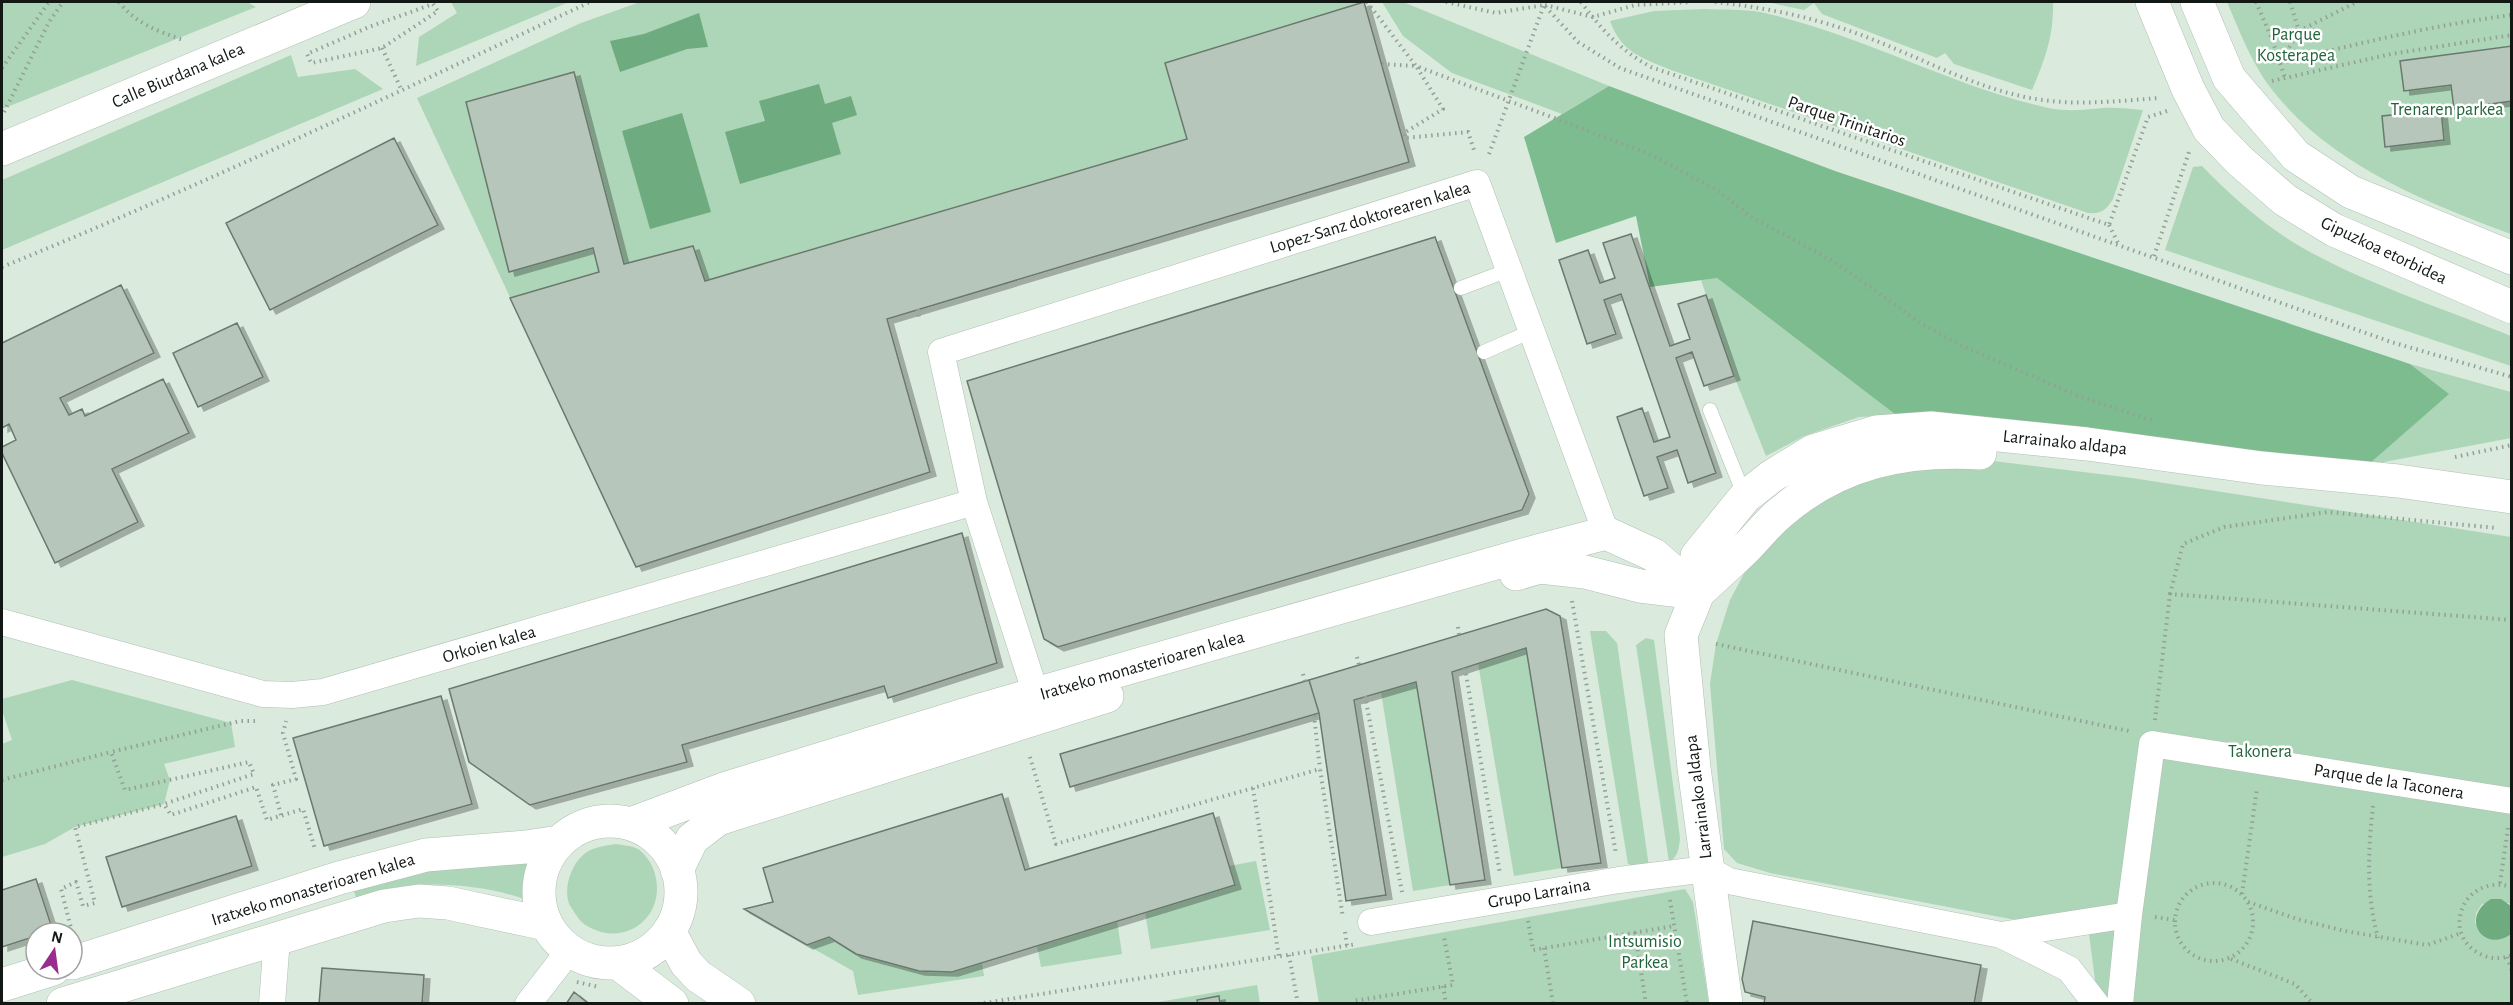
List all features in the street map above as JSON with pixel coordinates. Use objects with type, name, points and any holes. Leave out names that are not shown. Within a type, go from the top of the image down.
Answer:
[{"type":"street","name":"Calle Biurdana kalea","points":[[2,149],[354,2]]},
{"type":"street","name":"Gipuzkoa etorbidea","points":[[2152,2],[2188,89],[2209,129],[2240,161],[2276,192],[2334,230],[2511,307]]},
{"type":"street","points":[[2197,2],[2229,78],[2296,156],[2351,192],[2511,258]]},
{"type":"street","name":"Lopez-Sanz doktorearen kalea","points":[[974,502],[941,352],[1477,183],[1606,533]]},
{"type":"street","name":"Larrainako aldapa","points":[[1698,593],[1697,556],[1745,497],[1772,476],[1813,451],[1876,432],[1931,428],[2087,444],[2262,468],[2398,481],[2511,497]]},
{"type":"street","name":"Larrainako aldapa","points":[[1726,1004],[1694,768],[1681,635],[1698,593],[1778,514],[1800,497],[1836,476],[1885,458],[1940,451],[2008,455],[2260,488],[2337,494],[2506,522]]},
{"type":"street","points":[[974,502],[1040,707]]},
{"type":"street","name":"Orkoien kalea","points":[[2,622],[263,694],[292,695],[323,692],[974,502]]},
{"type":"street","points":[[1606,533],[1654,555],[1698,593]]},
{"type":"street","name":"Iratxeko monasterioaren kalea","points":[[677,870],[692,839],[717,819],[1040,707],[1541,550],[1606,533]]},
{"type":"street","points":[[1654,555],[1697,556]]},
{"type":"street","name":"Iratxeko monasterioaren kalea","points":[[631,824],[727,788],[1186,669],[1540,567],[1585,572],[1640,586],[1698,593]]},
{"type":"street","points":[[1640,586],[1681,635]]},
{"type":"street","points":[[2,643],[28,629]]},
{"type":"street","points":[[2120,1004],[2129,915],[2152,744]]},
{"type":"street","name":"Parque de la Taconera","points":[[2152,744],[2511,801]]},
{"type":"street","points":[[569,965],[546,924],[539,903],[539,881],[546,860],[559,842],[574,831],[592,824],[612,821],[631,824],[651,835],[667,850],[677,870],[681,891],[678,912],[669,931],[656,947],[611,976]]},
{"type":"street","name":"Iratxeko monasterioaren kalea","points":[[84,959],[339,878],[426,855],[559,842]]},
{"type":"street","points":[[1707,869],[1729,881],[2001,935],[2069,969],[2096,1004]]},
{"type":"street","name":"Grupo Larraina","points":[[1371,922],[1619,880],[1707,869]]},
{"type":"street","name":"Iratxeko monasterioaren kalea","points":[[63,1004],[384,906],[420,901],[461,904],[546,924]]},
{"type":"street","points":[[2001,935],[2129,915]]},
{"type":"street","points":[[669,931],[686,963],[698,976],[739,1004]]},
{"type":"street","points":[[272,1004],[277,938]]},
{"type":"street","points":[[528,1004],[569,965],[599,963],[611,976],[672,1004]]},
{"type":"street","points":[[2,985],[24,978]]},
{"type":"lane","points":[[1461,288],[1509,270]]},
{"type":"lane","points":[[1484,352],[1532,332]]},
{"type":"lane","points":[[1710,410],[1745,497]]},
{"type":"path","points":[[2,68],[50,2]]},
{"type":"path","points":[[4,112],[49,22],[63,2]]},
{"type":"path","points":[[119,2],[130,15],[147,26],[184,40]]},
{"type":"path","points":[[2,267],[130,213],[402,91],[591,2]]},
{"type":"path","points":[[1367,2],[1416,66],[1443,109],[1404,133],[1405,138],[1468,132],[1474,150]]},
{"type":"path","points":[[1446,2],[1496,13],[1544,5],[1593,17],[1635,5],[1691,2]]},
{"type":"path","name":"Parque Trinitarios","points":[[1581,2],[1628,54],[1651,67],[2109,225]]},
{"type":"path","points":[[1715,2],[1798,14],[1872,39],[1987,86],[2034,99],[2069,104],[2161,98]]},
{"type":"path","points":[[2256,2],[2285,78]]},
{"type":"path","points":[[2290,2],[2299,31]]},
{"type":"path","points":[[2280,63],[2299,31],[2357,2]]},
{"type":"path","points":[[433,4],[438,11],[382,48],[311,63],[307,54],[369,27],[433,4]]},
{"type":"path","points":[[1490,154],[1544,5]]},
{"type":"path","points":[[1544,5],[1578,42],[1620,68],[2391,342],[2511,376]]},
{"type":"path","points":[[2280,63],[2402,34],[2511,15]]},
{"type":"path","points":[[2268,82],[2391,54],[2511,35]]},
{"type":"path","points":[[382,48],[402,91]]},
{"type":"path","points":[[1382,64],[1416,66],[1647,153],[1714,188],[1753,218],[1833,261],[1922,324],[1960,345],[2078,396],[2162,424]]},
{"type":"path","points":[[2118,244],[2109,225],[2148,117]]},
{"type":"path","points":[[2154,256],[2190,150]]},
{"type":"path","points":[[918,309],[920,319]]},
{"type":"path","points":[[2446,459],[2511,445]]},
{"type":"path","points":[[2152,744],[2170,594],[2183,544],[2224,527],[2328,512],[2506,522]]},
{"type":"path","points":[[2170,594],[2511,620]]},
{"type":"path","points":[[1572,600],[1617,862]]},
{"type":"path","points":[[1458,627],[1459,635]]},
{"type":"path","points":[[1716,644],[2142,734],[2152,744]]},
{"type":"path","points":[[1357,657],[1359,665]]},
{"type":"path","name":"Grupo Larraina","points":[[1465,668],[1501,881]]},
{"type":"path","points":[[1303,674],[1305,681]]},
{"type":"path","points":[[1365,696],[1402,896]]},
{"type":"path","points":[[1314,715],[1347,946]]},
{"type":"path","points":[[2,780],[240,721],[263,721]]},
{"type":"path","points":[[274,721],[286,721]]},
{"type":"path","points":[[281,815],[273,785],[296,779],[283,733]]},
{"type":"path","points":[[69,921],[61,889],[76,882],[83,906],[94,903],[75,827],[164,804],[254,774],[249,762],[125,790],[111,752]]},
{"type":"path","points":[[1030,756],[1056,844],[1320,769]]},
{"type":"path","points":[[2242,894],[2261,761]]},
{"type":"path","points":[[2376,779],[2368,869],[2373,918],[2378,938]]},
{"type":"path","points":[[164,804],[171,815],[256,787],[267,820],[303,809],[315,849]]},
{"type":"path","points":[[978,1004],[1279,957],[1252,788]]},
{"type":"path","points":[[2500,883],[2511,801]]},
{"type":"path","points":[[1653,877],[1669,890],[1687,1004]]},
{"type":"path","points":[[2511,887],[2500,883],[2485,885],[2472,892],[2463,904],[2459,918],[2461,933],[2471,949],[2488,957],[2509,956],[2511,971]]},
{"type":"path","points":[[2230,959],[2247,945],[2254,924],[2248,902],[2242,894],[2222,884],[2200,886],[2183,899],[2175,920],[2180,942],[2196,958],[2207,961],[2230,959],[2295,984],[2313,1004]]},
{"type":"path","points":[[2248,902],[2297,919],[2378,938],[2427,945],[2461,933]]},
{"type":"path","points":[[1527,915],[1533,950],[1674,926]]},
{"type":"path","points":[[1354,1004],[1353,1000],[1453,985],[1443,929]]},
{"type":"path","points":[[1635,932],[1646,1004]]},
{"type":"path","points":[[1544,948],[1553,1004]]},
{"type":"path","points":[[1289,955],[1298,1004]]},
{"type":"path","points":[[569,965],[611,976]]},
{"type":"path","points":[[1443,986],[1446,1004]]},
{"type":"green space","points":[[2,2],[247,2],[256,7],[2,109]]},
{"type":"green space","points":[[451,2],[569,2],[416,66],[419,37],[457,13]]},
{"type":"green space","points":[[640,2],[1364,2],[1409,162],[887,319],[636,567],[417,98],[581,23]]},
{"type":"green space","points":[[1382,2],[1403,2],[1609,86],[1562,114],[1452,73],[1403,36]]},
{"type":"green space","points":[[1767,2],[2053,2],[2053,14],[2048,47],[2032,90],[1954,64],[1945,53],[1937,58],[1822,14],[1814,3],[1804,10]]},
{"type":"green space","points":[[2227,2],[2511,2],[2511,234],[2413,194],[2352,160],[2323,140],[2297,117],[2266,81],[2247,48]]},
{"type":"green space","points":[[1705,9],[1753,11],[1796,21],[1832,32],[1972,85],[2051,109],[2143,110],[2113,199],[2103,210],[2088,213],[1671,70],[1626,47],[1610,21],[1654,11]]},
{"type":"green space","points":[[291,55],[298,77],[355,69],[383,89],[2,250],[2,180]]},
{"type":"green space","points":[[2202,166],[2252,213],[2310,252],[2366,279],[2511,336],[2511,366],[2165,250],[2193,167]]},
{"type":"green space","points":[[1717,278],[1896,415],[1859,417],[1804,436],[1766,456],[1734,376],[1701,280]]},
{"type":"green space","points":[[2410,364],[2511,392],[2511,438],[2368,465],[2448,394]]},
{"type":"green space","name":"Takonera","points":[[1960,457],[2132,478],[2511,537],[2511,906],[2509,903],[2482,904],[2476,913],[2475,923],[2511,934],[2511,1003],[2098,1003],[2089,934],[1770,873],[1737,863],[1724,849],[1710,684],[1716,644],[1730,600],[1757,549],[1818,487]]},
{"type":"green space","points":[[1590,631],[1606,631],[1617,643],[1649,867],[1640,868],[1628,864]]},
{"type":"green space","points":[[1646,638],[1654,640],[1680,838],[1676,855],[1669,862],[1636,645]]},
{"type":"green space","points":[[1526,648],[1562,868],[1514,876],[1478,663]]},
{"type":"green space","points":[[72,680],[231,723],[235,747],[164,764],[170,780],[164,804],[75,827],[45,844],[2,857],[2,744],[12,740],[2,710],[2,699]]},
{"type":"green space","points":[[1416,682],[1450,885],[1413,891],[1381,692]]},
{"type":"green space","points":[[616,844],[636,848],[648,859],[654,871],[657,887],[655,902],[649,915],[628,931],[614,933],[599,931],[583,923],[569,904],[567,890],[573,868],[582,856],[602,846]]},
{"type":"green space","points":[[529,858],[524,899],[484,889],[440,885],[396,887],[356,898],[353,888],[381,877]]},
{"type":"green space","points":[[1256,861],[1270,930],[1151,949],[1145,912],[1235,885],[1229,866]]},
{"type":"green space","name":"Intsumisio Parkea","points":[[1685,889],[1693,902],[1709,1003],[1319,1003],[1311,956]]},
{"type":"green space","points":[[1117,921],[1122,954],[1041,967],[1037,946]]},
{"type":"green space","points":[[829,937],[856,954],[919,971],[952,972],[982,963],[984,976],[858,995],[853,971],[807,945]]},
{"type":"green space","points":[[1257,985],[1260,1003],[1220,1003],[1219,996],[1198,1000],[1198,1003],[1147,1004]]},
{"type":"shaded area","points":[[699,13],[708,47],[687,49],[620,72],[610,41],[644,34]]},
{"type":"shaded area","points":[[819,84],[825,104],[851,96],[857,115],[832,123],[841,154],[740,184],[725,132],[765,121],[759,101]]},
{"type":"shaded area","points":[[1609,86],[1835,171],[2410,364],[2449,394],[2368,465],[1896,415],[1717,278],[1650,287],[1636,216],[1556,243],[1524,137]]},
{"type":"shaded area","points":[[682,113],[711,212],[650,229],[622,131]]},
{"type":"shaded area","points":[[2491,899],[2501,899],[2511,906],[2511,934],[2501,939],[2492,940],[2484,937],[2476,924],[2477,915]]},
{"type":"building","points":[[1364,2],[1409,162],[887,319],[930,472],[636,567],[510,298],[599,272],[593,248],[509,272],[466,102],[574,72],[624,264],[693,246],[705,281],[1187,139],[1165,63]]},
{"type":"building","points":[[2512,46],[2512,101],[2454,109],[2451,85],[2404,91],[2400,61]]},
{"type":"building","points":[[2441,110],[2444,140],[2385,147],[2382,116]]},
{"type":"building","points":[[394,138],[438,225],[270,310],[226,223]]},
{"type":"building","points":[[1631,234],[1670,346],[1690,339],[1678,304],[1706,295],[1734,376],[1704,386],[1692,352],[1676,358],[1716,473],[1688,483],[1677,450],[1657,457],[1668,488],[1644,496],[1617,417],[1642,408],[1654,442],[1670,437],[1621,294],[1604,300],[1616,334],[1587,344],[1559,260],[1588,250],[1600,283],[1615,278],[1603,243]]},
{"type":"building","points":[[1435,237],[1529,494],[1522,510],[1058,647],[1044,639],[967,381]]},
{"type":"building","points":[[121,285],[154,353],[60,398],[69,415],[82,409],[85,416],[163,379],[189,433],[112,469],[138,522],[55,563],[2,453],[2,447],[16,440],[9,424],[2,428],[2,343]]},
{"type":"building","points":[[237,323],[263,377],[198,407],[173,353]]},
{"type":"building","points":[[962,533],[997,663],[888,698],[884,686],[682,745],[687,762],[530,805],[469,762],[449,689]]},
{"type":"building","points":[[1546,609],[1560,616],[1601,863],[1562,868],[1526,648],[1452,672],[1485,880],[1450,885],[1416,682],[1354,700],[1386,895],[1346,901],[1319,713],[1309,680]]},
{"type":"building","points":[[1309,680],[1319,713],[1070,787],[1060,754]]},
{"type":"building","points":[[441,696],[472,804],[324,846],[293,738]]},
{"type":"building","points":[[1002,794],[1025,870],[1213,813],[1235,885],[952,972],[919,971],[856,954],[829,937],[807,945],[744,909],[773,902],[763,868]]},
{"type":"building","points":[[236,816],[252,866],[122,907],[106,857]]},
{"type":"building","points":[[36,879],[50,921],[24,921],[24,940],[2,947],[2,890]]},
{"type":"building","points":[[1753,921],[1981,965],[1974,1004],[1764,1004],[1765,997],[1745,992],[1742,979]]},
{"type":"building","points":[[322,968],[424,975],[422,1004],[319,1004]]},
{"type":"building","points":[[574,992],[589,1004],[566,1004]]},
{"type":"building","points":[[1219,996],[1220,1004],[1198,1004],[1197,1000]]},
{"type":"park label","name":"Parque Kosterapea","points":[[2296,44]]},
{"type":"park label","name":"Trenaren parkea","points":[[2447,109]]}]
